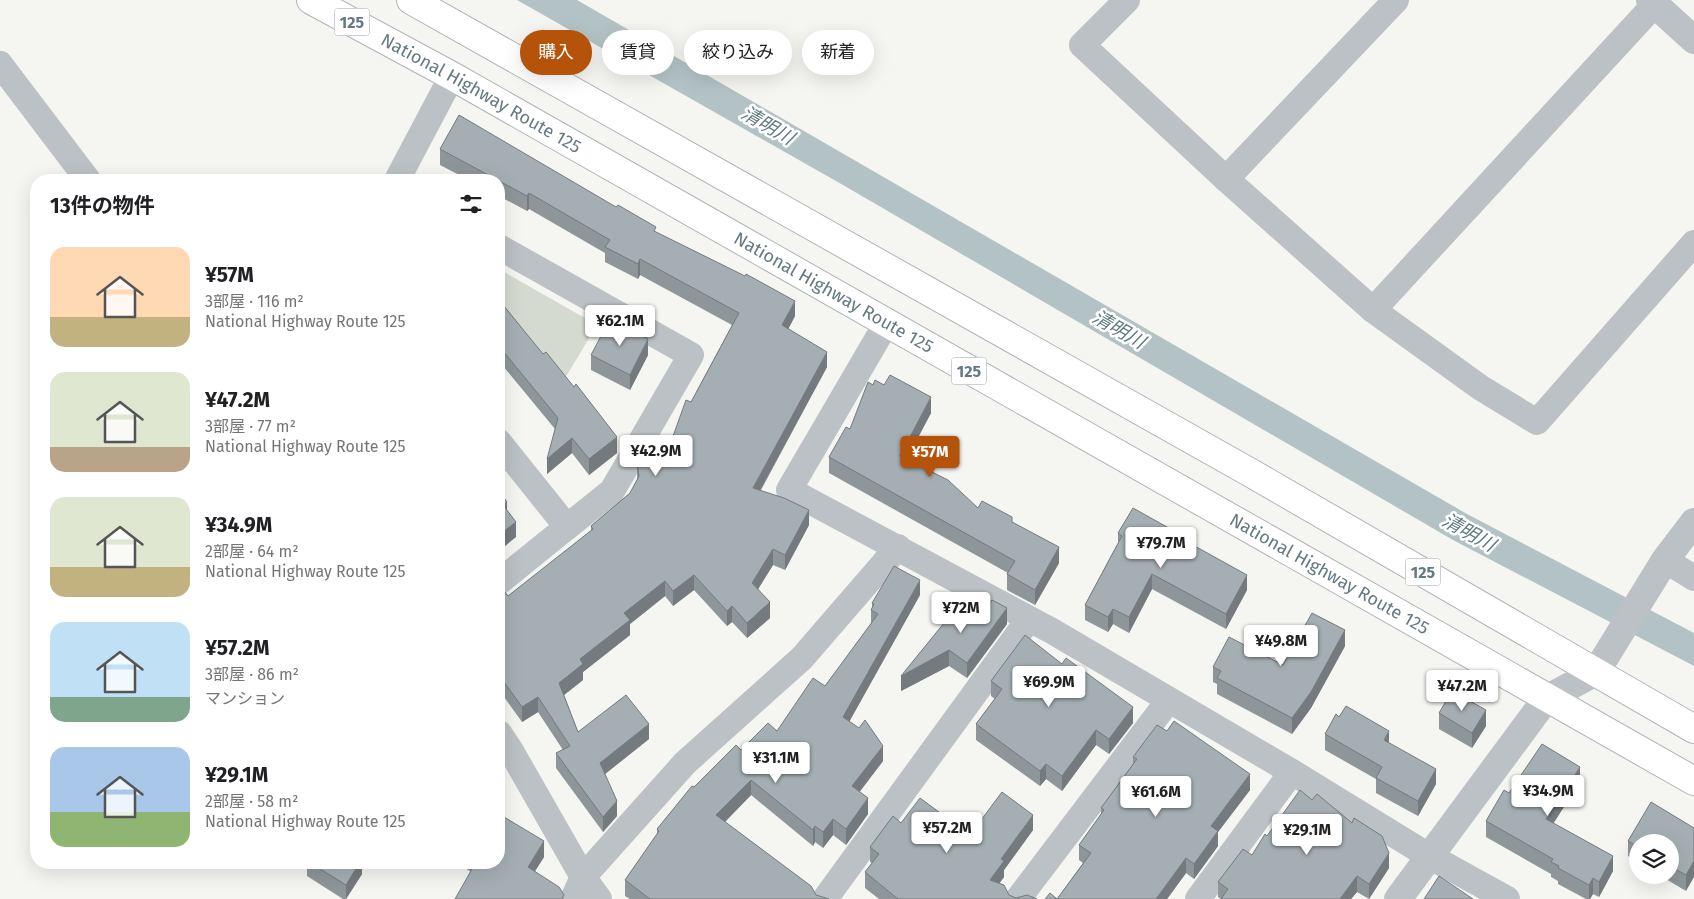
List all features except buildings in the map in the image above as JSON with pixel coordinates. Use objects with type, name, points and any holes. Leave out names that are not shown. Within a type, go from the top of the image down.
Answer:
[{"type":"highway","name":"National Highway Route 125","points":[[311,0],[452,76],[1546,699],[1694,781]]},
{"type":"highway","name":"125","points":[[411,0],[1251,473],[1694,729]]},
{"type":"street","points":[[1127,0],[1082,45],[1226,179],[1374,310],[1481,388],[1537,422],[1694,243]]},
{"type":"street","points":[[1226,179],[1396,0]]},
{"type":"street","points":[[1374,310],[1653,2],[1694,40]]},
{"type":"street","points":[[0,64],[83,174]]},
{"type":"street","points":[[400,174],[452,76]]},
{"type":"street","points":[[505,250],[691,355],[612,491],[505,577]]},
{"type":"street","points":[[886,324],[789,490],[1029,619],[1292,772],[1429,856],[1507,899]]},
{"type":"street","points":[[505,450],[567,527]]},
{"type":"street","points":[[1398,899],[1546,699],[1596,672],[1617,635],[1665,560],[1694,522]]},
{"type":"street","points":[[578,888],[685,763],[802,658],[898,547]]},
{"type":"street","points":[[1665,560],[1694,578]]},
{"type":"street","points":[[826,899],[1029,619]]},
{"type":"street","points":[[1018,899],[1169,700]]},
{"type":"street","points":[[505,746],[578,888],[599,899]]},
{"type":"street","points":[[1198,899],[1292,772]]},
{"type":"shaded area","points":[[505,272],[597,325],[564,380],[505,308]]},
{"type":"water","points":[[517,0],[577,0],[629,30],[602,30],[602,48],[592,43],[592,30],[570,30]]},
{"type":"water","name":"清明川","points":[[674,56],[684,62],[684,75],[707,75],[1467,514],[1694,633],[1694,666],[1453,540],[843,185],[649,75],[674,75]]}]
